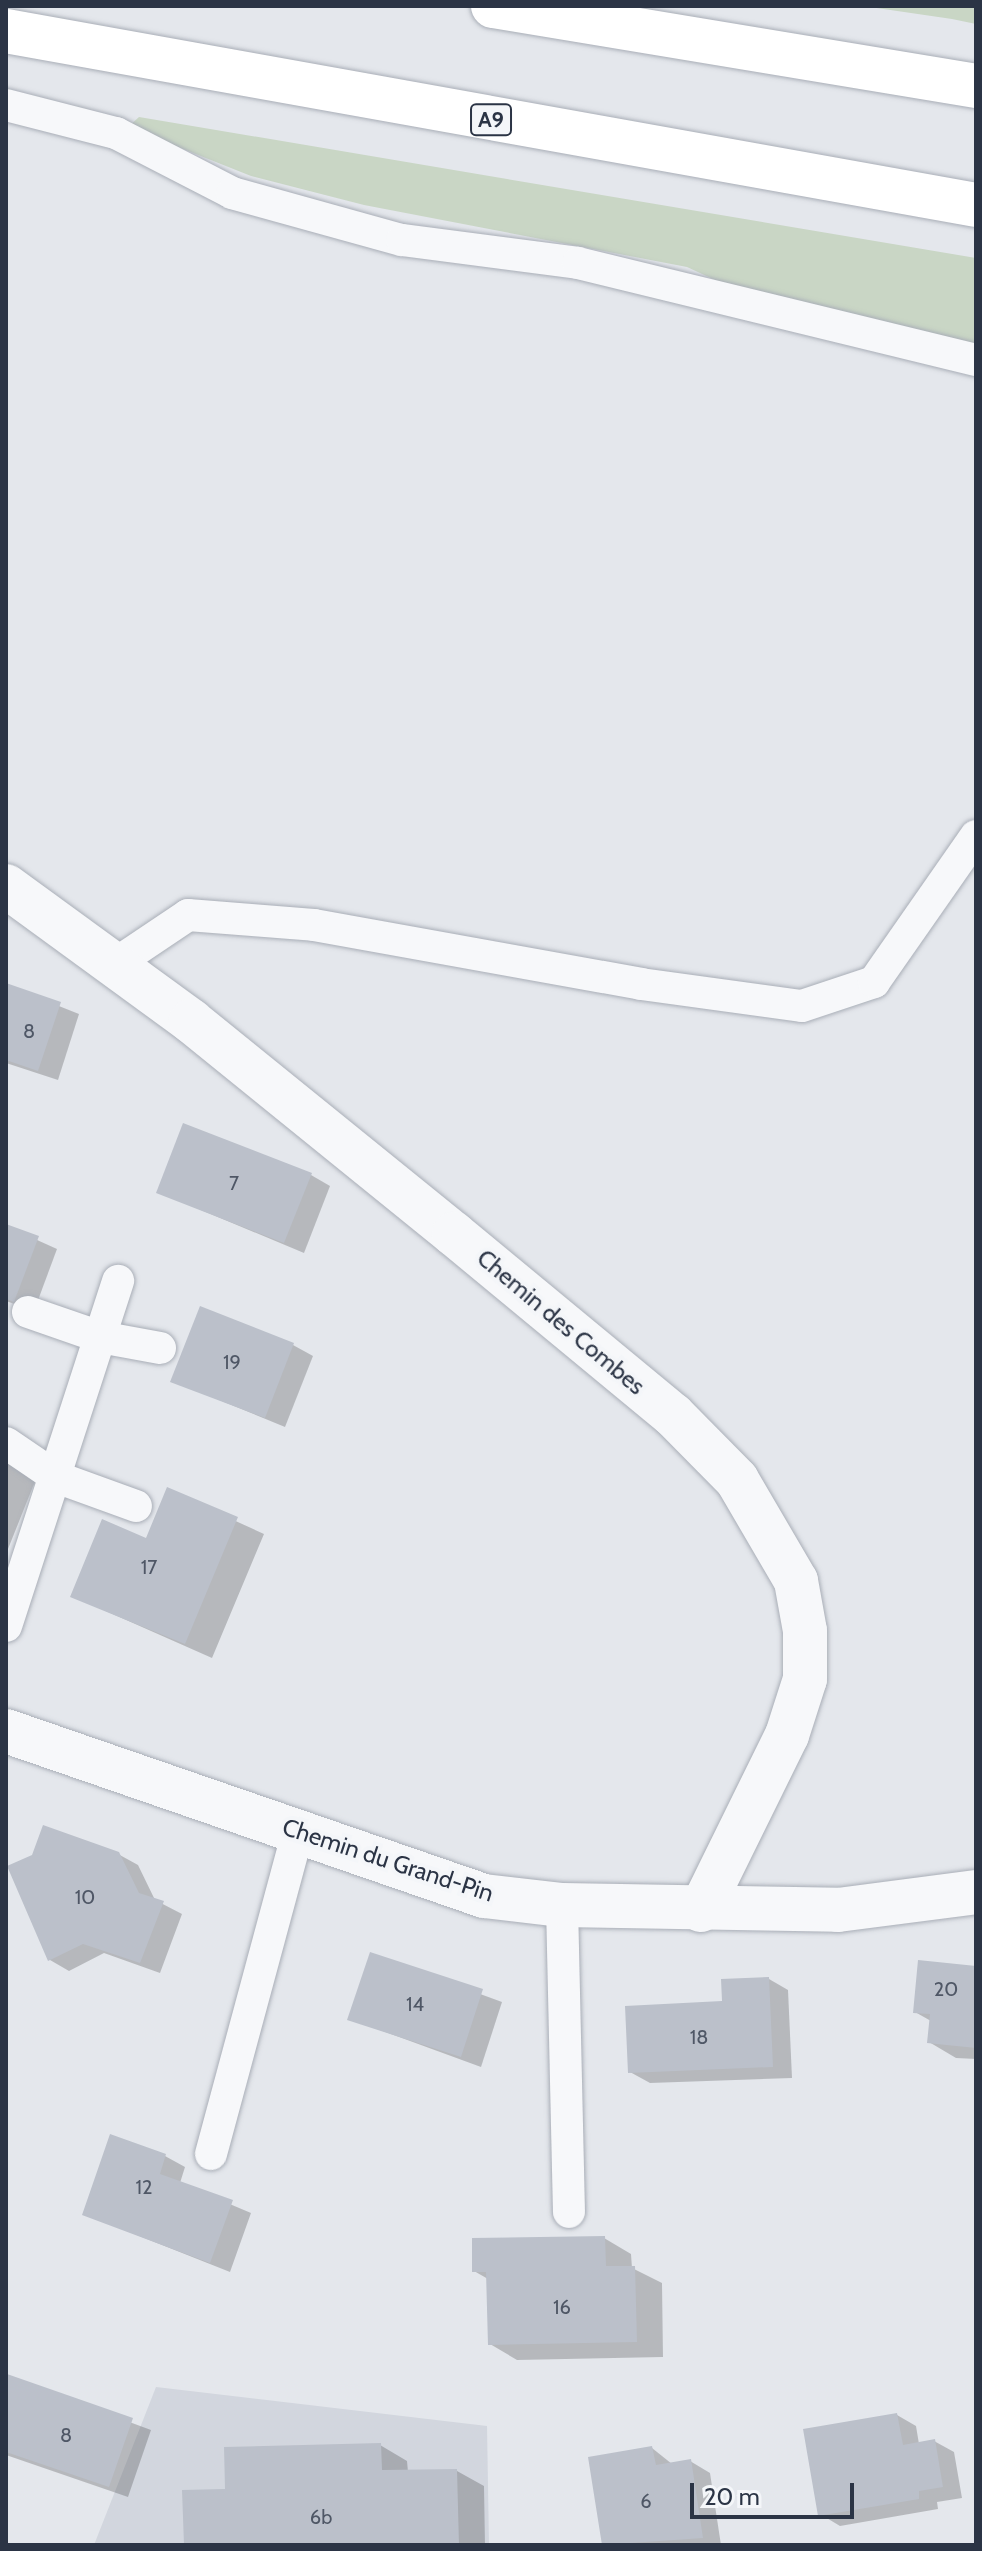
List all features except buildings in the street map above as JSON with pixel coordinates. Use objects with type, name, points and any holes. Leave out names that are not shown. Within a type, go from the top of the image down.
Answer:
[{"type":"highway","points":[[493,6],[976,86]]},
{"type":"highway","name":"A9","points":[[6,31],[976,205]]},
{"type":"street","name":"Chemin des Combes","points":[[6,886],[115,964],[673,1415],[737,1480],[796,1581],[805,1631],[805,1679],[787,1735],[701,1910]]},
{"type":"street","name":"Chemin du Grand-Pin","points":[[6,1731],[484,1896],[562,1905],[701,1910],[838,1910],[976,1892]]},
{"type":"lane","points":[[6,105],[116,133],[232,193],[402,240],[578,263],[976,360]]},
{"type":"lane","points":[[115,964],[188,915],[314,925],[641,984],[802,1006],[874,982],[976,836]]},
{"type":"lane","points":[[6,1626],[118,1281]]},
{"type":"lane","points":[[28,1312],[100,1337],[160,1348]]},
{"type":"lane","points":[[6,1443],[56,1477],[136,1506]]},
{"type":"lane","points":[[211,2154],[298,1832]]},
{"type":"lane","points":[[562,1905],[569,2212]]},
{"type":"shaded area","points":[[156,2387],[487,2426],[489,2545],[94,2545]]},
{"type":"green space","points":[[863,6],[976,6],[976,24],[952,19]]},
{"type":"green space","points":[[139,117],[976,258],[976,351],[752,297],[687,267],[364,205],[251,176],[128,127]]}]
